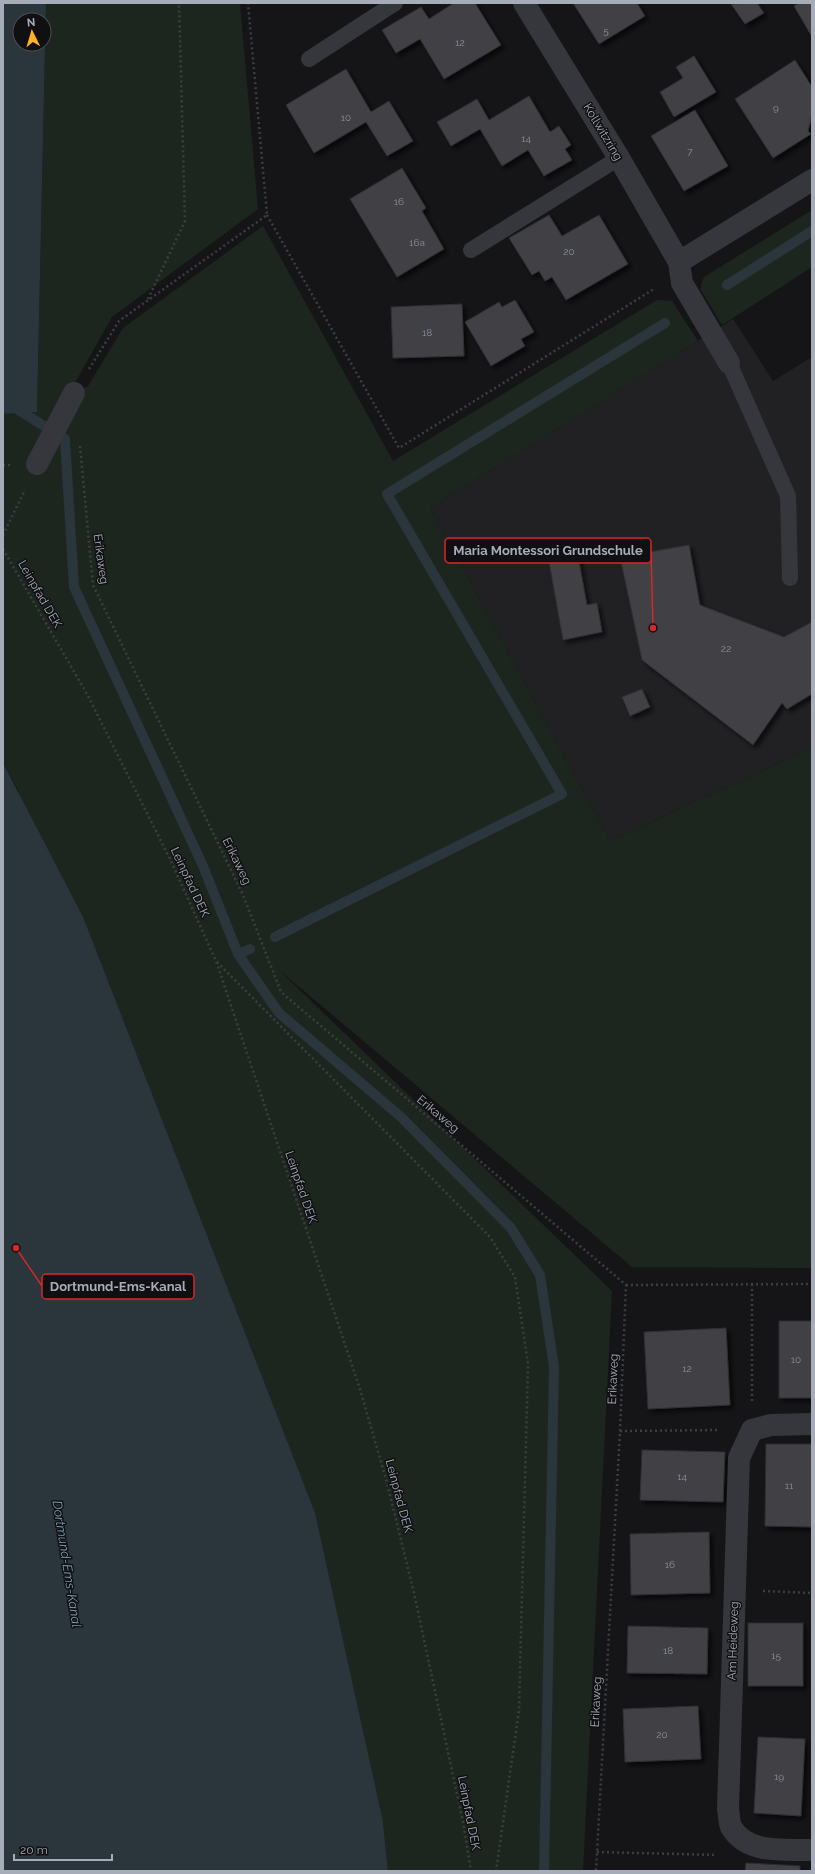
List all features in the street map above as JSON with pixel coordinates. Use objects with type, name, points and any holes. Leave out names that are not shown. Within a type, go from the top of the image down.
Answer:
[{"type":"street","name":"Kollwitzring","points":[[524,3],[619,158],[679,262],[682,283],[729,363]]},
{"type":"street","points":[[679,262],[812,180]]},
{"type":"street","points":[[37,464],[74,393]]},
{"type":"street","points":[[752,1430],[771,1424],[812,1424]]},
{"type":"street","name":"Am Heideweg","points":[[752,1430],[739,1458],[728,1808],[730,1826],[740,1838],[757,1848],[812,1850]]},
{"type":"lane","points":[[309,59],[395,3]]},
{"type":"lane","points":[[471,250],[619,158]]},
{"type":"lane","points":[[729,363],[788,496],[790,578]]},
{"type":"path","points":[[148,299],[184,221],[180,3]]},
{"type":"path","points":[[248,3],[266,215],[399,448],[652,292],[679,262]]},
{"type":"path","points":[[74,393],[119,321],[266,215]]},
{"type":"path","name":"Erikaweg","points":[[79,439],[94,585],[243,895],[281,992],[626,1286],[620,1431],[596,1871]]},
{"type":"path","points":[[3,535],[37,464]]},
{"type":"path","name":"Leinpfad DEK","points":[[3,549],[87,694],[170,859],[216,961],[360,1389],[414,1593],[463,1822],[471,1871]]},
{"type":"path","points":[[216,961],[490,1237],[515,1277],[528,1364],[519,1710],[496,1871]]},
{"type":"path","points":[[620,1431],[752,1430],[752,1284]]},
{"type":"path","points":[[626,1286],[812,1284]]},
{"type":"path","points":[[734,1590],[812,1593]]},
{"type":"path","points":[[597,1852],[725,1855],[740,1838]]},
{"type":"shaded area","points":[[46,3],[240,3],[258,209],[112,317],[67,397],[88,386],[123,328],[263,226],[393,461],[657,300],[672,301],[698,341],[430,508],[610,841],[812,748],[812,1268],[632,1267],[279,970],[612,1291],[583,1871],[388,1871],[383,1822],[18,790],[3,763],[3,414],[37,412],[45,52],[52,52],[52,12],[46,12]]},
{"type":"shaded area","points":[[812,210],[812,267],[722,325],[701,290],[701,284],[704,277]]},
{"type":"shaded area","points":[[733,319],[773,381],[812,357],[812,748],[610,841],[430,508]]},
{"type":"water","points":[[3,3],[46,3],[46,12],[12,12],[12,52],[45,52],[37,412],[3,414]]},
{"type":"water","points":[[3,763],[83,917],[315,1513],[383,1822],[388,1871],[3,1871]]},
{"type":"building","points":[[454,3],[475,3],[501,45],[444,79],[420,39],[396,53],[382,30],[421,7],[429,19]]},
{"type":"building","points":[[573,3],[637,3],[645,16],[599,44]]},
{"type":"building","points":[[757,3],[764,13],[745,24],[731,4]]},
{"type":"building","points":[[799,3],[812,3],[812,37],[794,6]]},
{"type":"building","points":[[694,56],[716,92],[674,117],[660,92],[683,78],[676,67]]},
{"type":"building","points":[[795,60],[812,87],[812,115],[808,131],[811,134],[773,158],[735,99]]},
{"type":"building","points":[[346,69],[371,112],[389,101],[413,141],[387,156],[366,122],[314,153],[286,105]]},
{"type":"building","points":[[529,96],[550,132],[559,126],[571,145],[565,149],[572,160],[544,176],[528,150],[502,166],[480,129],[451,146],[437,122],[477,99],[489,120]]},
{"type":"building","points":[[695,110],[728,166],[684,191],[651,136]]},
{"type":"building","points":[[402,168],[426,208],[422,211],[444,249],[397,277],[350,199]]},
{"type":"building","points":[[549,215],[562,236],[599,215],[628,264],[566,300],[552,277],[545,281],[539,271],[532,275],[509,238]]},
{"type":"building","points":[[515,300],[534,332],[521,339],[525,346],[491,366],[465,322],[499,302],[502,307]]},
{"type":"building","points":[[462,304],[464,356],[393,358],[391,307]]},
{"type":"building","points":[[689,545],[700,605],[784,637],[812,622],[812,694],[787,709],[782,703],[753,745],[642,660],[620,557]]},
{"type":"building","points":[[578,556],[587,605],[597,603],[602,632],[563,640],[549,562]]},
{"type":"building","points":[[642,689],[650,707],[630,716],[622,697]]},
{"type":"building","points":[[779,1321],[812,1321],[812,1398],[779,1398]]},
{"type":"building","points":[[726,1328],[730,1405],[648,1409],[644,1332]]},
{"type":"building","points":[[766,1444],[812,1444],[812,1527],[765,1526]]},
{"type":"building","points":[[642,1450],[725,1452],[723,1502],[640,1500]]},
{"type":"building","points":[[709,1532],[710,1593],[631,1595],[630,1534]]},
{"type":"building","points":[[748,1623],[803,1623],[803,1686],[748,1686]]},
{"type":"building","points":[[628,1626],[708,1628],[707,1674],[627,1673]]},
{"type":"building","points":[[698,1706],[701,1759],[625,1762],[623,1709]]},
{"type":"building","points":[[758,1737],[805,1739],[801,1816],[754,1813]]},
{"type":"building","points":[[746,1863],[800,1866],[800,1871],[745,1871]]},
{"type":"waterway","points":[[727,285],[812,231]]},
{"type":"waterway","points":[[275,937],[562,794],[387,494],[665,323]]},
{"type":"waterway","points":[[12,406],[65,439],[74,587],[203,866],[238,954],[279,1013],[401,1117],[511,1228],[540,1275],[554,1367],[544,1871]]},
{"type":"waterway","points":[[238,954],[250,949]]},
{"type":"place","name":"Maria Montessori Grundschule","points":[[653,628]]},
{"type":"place","name":"Dortmund-Ems-Kanal","points":[[16,1248]]}]
